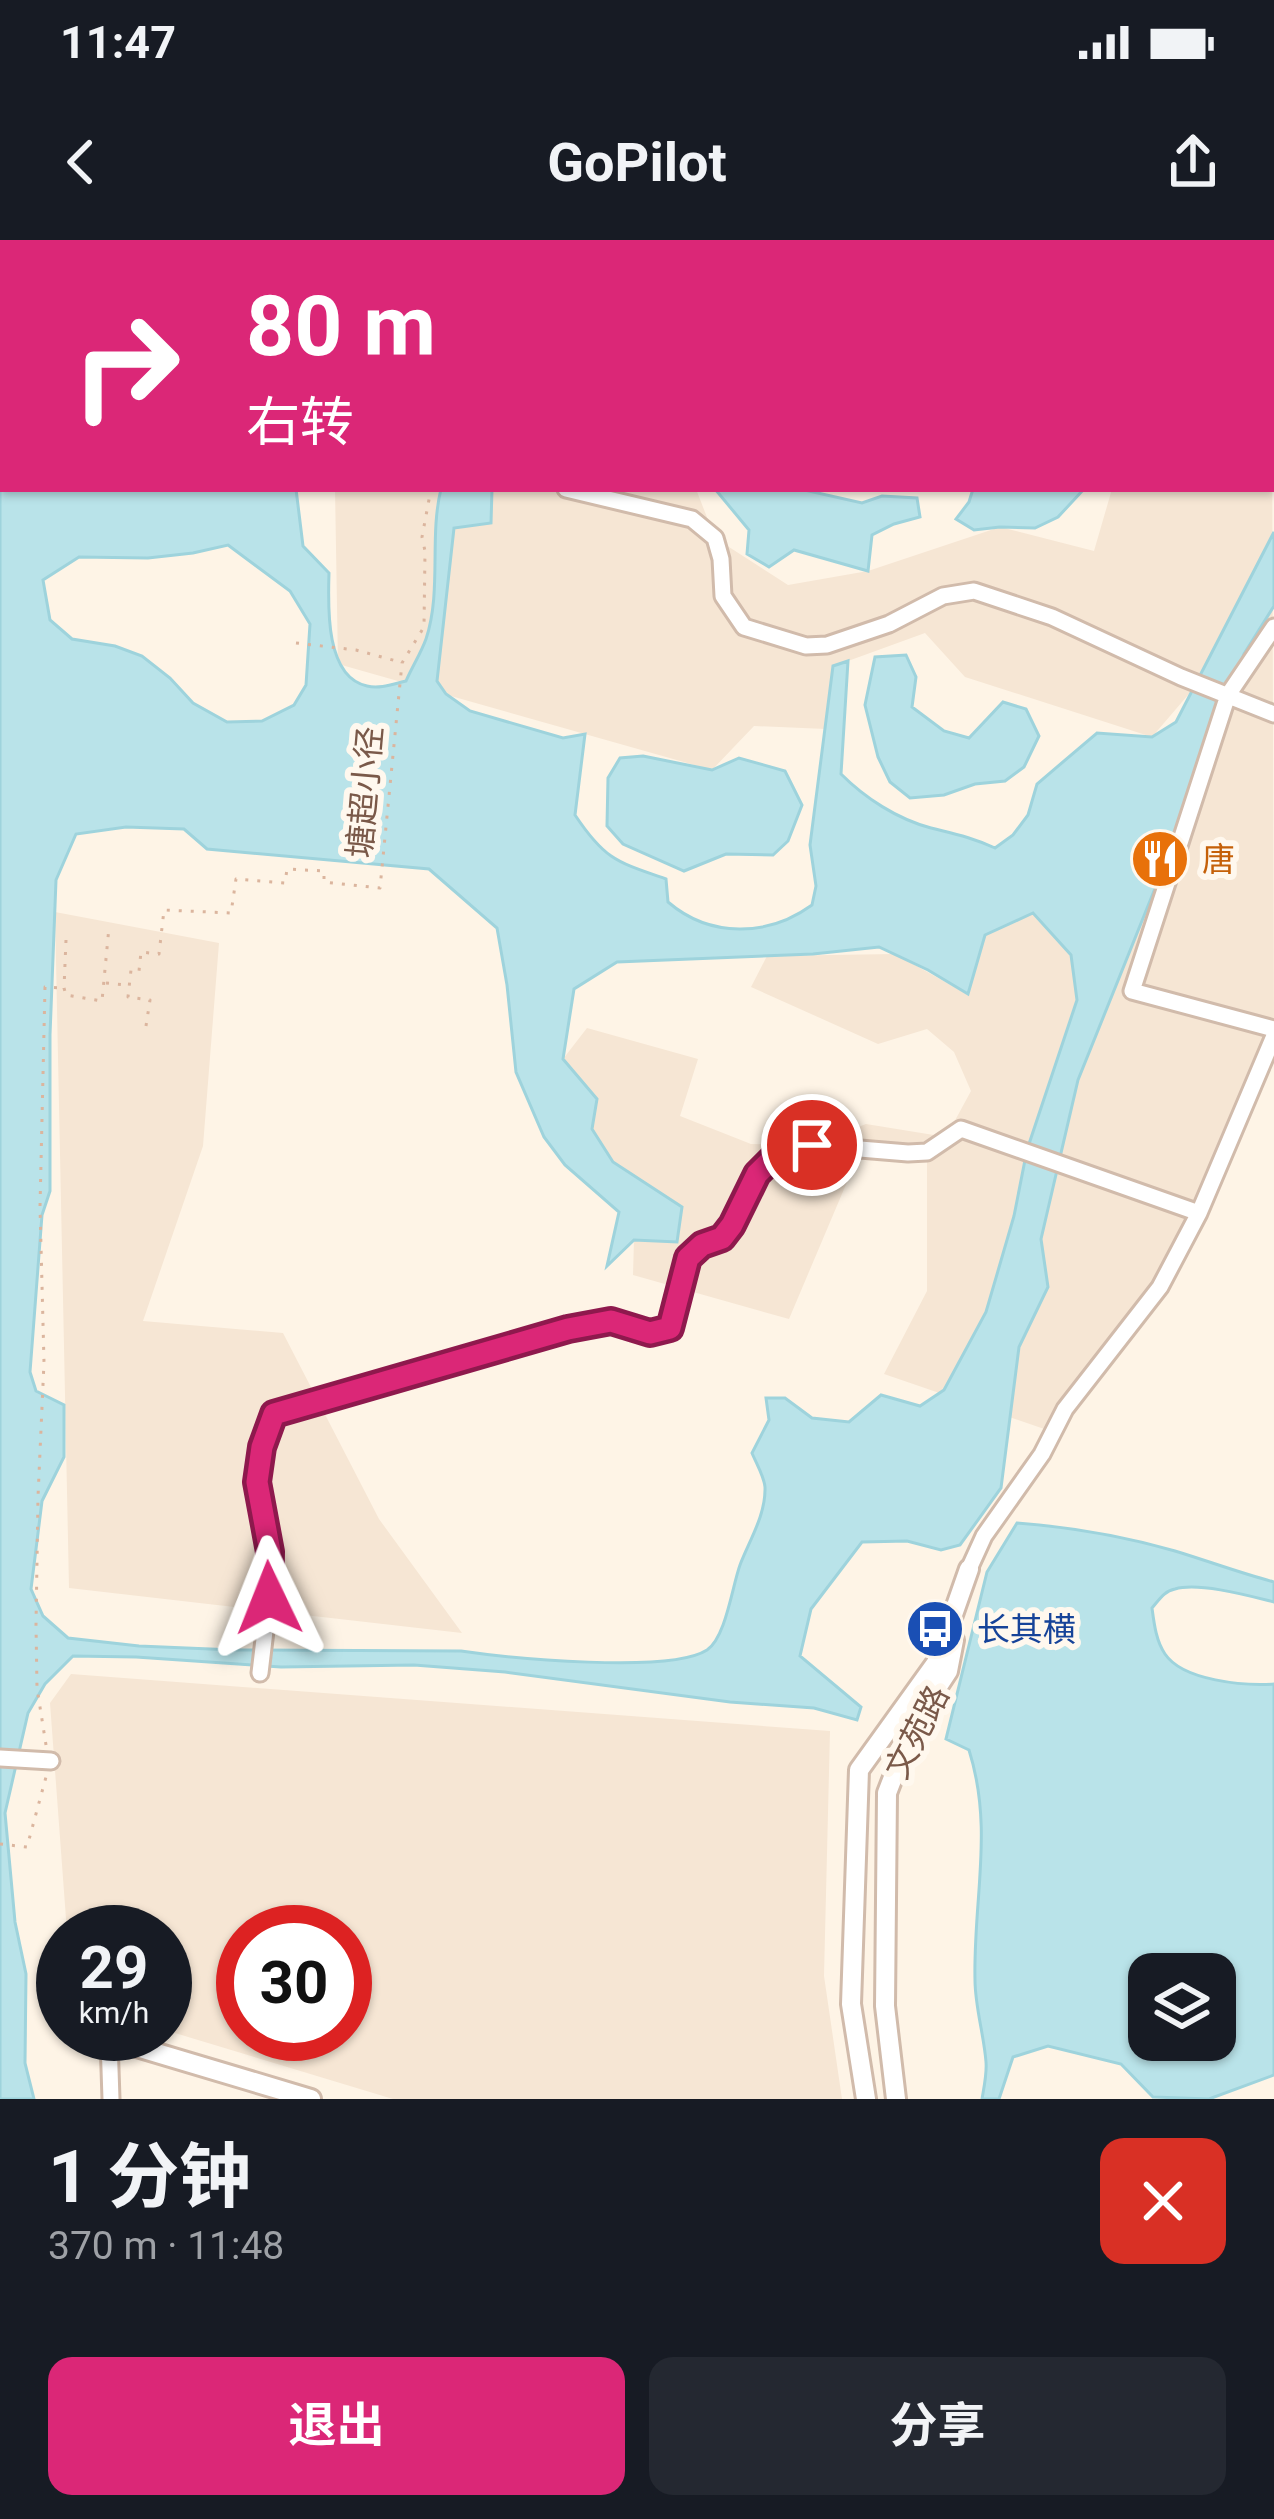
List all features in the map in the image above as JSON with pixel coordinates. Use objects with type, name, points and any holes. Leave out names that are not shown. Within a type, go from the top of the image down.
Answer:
[{"type":"street","points":[[579,492],[692,519],[715,538],[723,596],[744,627],[806,646],[826,645],[889,624],[944,596],[974,591],[1052,617],[1274,714]]},
{"type":"street","points":[[969,1569],[984,1536],[1042,1454],[1065,1409],[1160,1287],[1198,1213],[1274,1032],[1132,992],[1229,696],[1274,627]]},
{"type":"street","points":[[260,1673],[270,1552],[257,1482],[262,1447],[274,1414],[568,1329],[611,1321],[650,1333],[670,1328],[688,1258],[702,1245],[722,1238],[757,1174],[773,1158],[812,1145],[927,1152],[961,1129],[1198,1213]]},
{"type":"street","name":"文苑路","points":[[866,2099],[851,2004],[859,1770],[936,1664],[969,1569]]},
{"type":"street","name":"文苑路","points":[[896,2099],[885,2006],[886,1793],[914,1723],[948,1671],[969,1569]]},
{"type":"street","points":[[0,1758],[51,1761]]},
{"type":"street","points":[[105,2061],[111,2099]]},
{"type":"street","points":[[182,2061],[311,2099]]},
{"type":"path","name":"塘超小径","points":[[129,985],[131,970],[139,971],[141,952],[159,954],[164,910],[231,913],[236,879],[285,883],[286,869],[324,871],[324,882],[380,888],[402,662],[424,626],[422,537],[430,492]]},
{"type":"path","points":[[296,643],[356,650],[402,662]]},
{"type":"path","points":[[66,940],[66,994],[102,1001],[109,927]]},
{"type":"path","points":[[104,983],[129,985],[128,997],[150,1000],[146,1026]]},
{"type":"path","points":[[0,1844],[27,1847],[51,1761],[37,1688],[44,1362],[40,1208],[45,987],[64,988]]},
{"type":"shaded area","points":[[335,492],[697,492],[715,538],[788,585],[868,571],[1000,527],[1094,551],[1111,492],[1272,492],[1274,1031],[1160,1287],[1053,1432],[884,1374],[927,1291],[927,1152],[861,1149],[789,1319],[633,1275],[634,1240],[682,1208],[613,1162],[592,1128],[597,1099],[563,1059],[587,1028],[698,1059],[680,1116],[751,1144],[812,1145],[866,1124],[946,1137],[971,1091],[954,1052],[927,1029],[878,1044],[751,987],[767,956],[895,954],[967,994],[985,934],[1033,913],[1071,955],[1194,688],[1152,737],[965,677],[925,633],[848,661],[826,729],[754,726],[712,770],[338,664]]},
{"type":"shaded area","points":[[55,912],[219,943],[203,1146],[143,1321],[283,1333],[379,1519],[462,1633],[69,1588]]},
{"type":"shaded area","points":[[71,1674],[830,1731],[824,1976],[842,2099],[393,2099],[267,2061],[372,2061],[372,1905],[216,1905],[216,2045],[192,2038],[192,1905],[65,1905],[50,1703]]},
{"type":"water","points":[[0,492],[296,492],[303,546],[329,573],[336,655],[353,680],[377,687],[406,681],[426,639],[441,492],[492,492],[491,523],[454,528],[437,681],[470,711],[563,738],[585,734],[575,815],[595,842],[613,858],[666,879],[668,902],[684,914],[739,929],[777,923],[812,905],[816,886],[810,845],[833,666],[848,661],[841,774],[906,819],[995,848],[1028,815],[1037,784],[1097,733],[1152,737],[1176,722],[1274,532],[1274,606],[1244,654],[1078,1080],[1041,1239],[1048,1287],[1019,1347],[1001,1488],[960,1545],[941,1550],[907,1541],[862,1542],[811,1609],[800,1656],[861,1707],[857,1720],[814,1708],[730,1702],[505,1672],[414,1665],[281,1667],[73,1656],[45,1684],[28,1713],[5,1813],[15,1922],[26,1974],[25,2063],[34,2099],[0,2099]],"holes":[[[228,545],[290,591],[310,624],[306,685],[294,705],[262,721],[227,722],[193,703],[142,656],[72,639],[50,620],[43,580],[79,557],[148,558]],[[126,827],[184,829],[207,849],[429,869],[497,928],[516,1072],[544,1137],[565,1165],[619,1212],[607,1266],[634,1240],[677,1242],[682,1207],[613,1162],[592,1129],[597,1099],[563,1059],[574,989],[617,962],[879,947],[968,994],[985,935],[1033,913],[1071,955],[1077,1000],[1027,1150],[986,1312],[944,1390],[920,1406],[881,1395],[849,1422],[812,1418],[785,1398],[766,1398],[769,1420],[752,1453],[764,1483],[763,1508],[724,1623],[707,1650],[688,1657],[626,1663],[461,1651],[139,1646],[68,1638],[43,1616],[31,1589],[42,1501],[64,1457],[64,1405],[36,1391],[30,1372],[42,1215],[50,1191],[56,880],[76,834]]]},
{"type":"water","points":[[717,492],[813,492],[862,503],[882,496],[917,498],[920,517],[872,535],[868,571],[794,550],[769,567],[747,554],[749,530]]},
{"type":"water","points":[[972,492],[1081,492],[1058,517],[1035,528],[974,530],[956,519]]},
{"type":"water","points":[[906,655],[916,677],[912,707],[944,731],[969,738],[1003,702],[1026,709],[1039,736],[1024,767],[1005,781],[975,784],[944,795],[910,798],[890,782],[878,757],[865,705],[875,657]]},
{"type":"water","points":[[643,756],[712,770],[739,758],[785,771],[802,805],[788,841],[773,855],[726,854],[684,871],[623,844],[607,826],[608,778],[620,758]]},
{"type":"water","points":[[1017,1523],[1136,1541],[1274,1582],[1274,1602],[1185,1587],[1168,1592],[1152,1608],[1159,1643],[1174,1663],[1215,1680],[1274,1684],[1274,2075],[1209,2099],[1153,2097],[1121,2064],[1048,2046],[1013,2057],[999,2099],[982,2099],[986,2062],[975,1980],[980,1808],[969,1750],[946,1739],[987,1572]]},
{"type":"place","name":"唐","points":[[1160,859]]},
{"type":"place","name":"长其横","points":[[935,1629]]},
{"type":"route","points":[[269,1598],[270,1552],[257,1482],[262,1447],[274,1414],[568,1329],[611,1321],[650,1333],[670,1328],[688,1258],[702,1245],[722,1238],[757,1174],[773,1158],[812,1145]]}]
